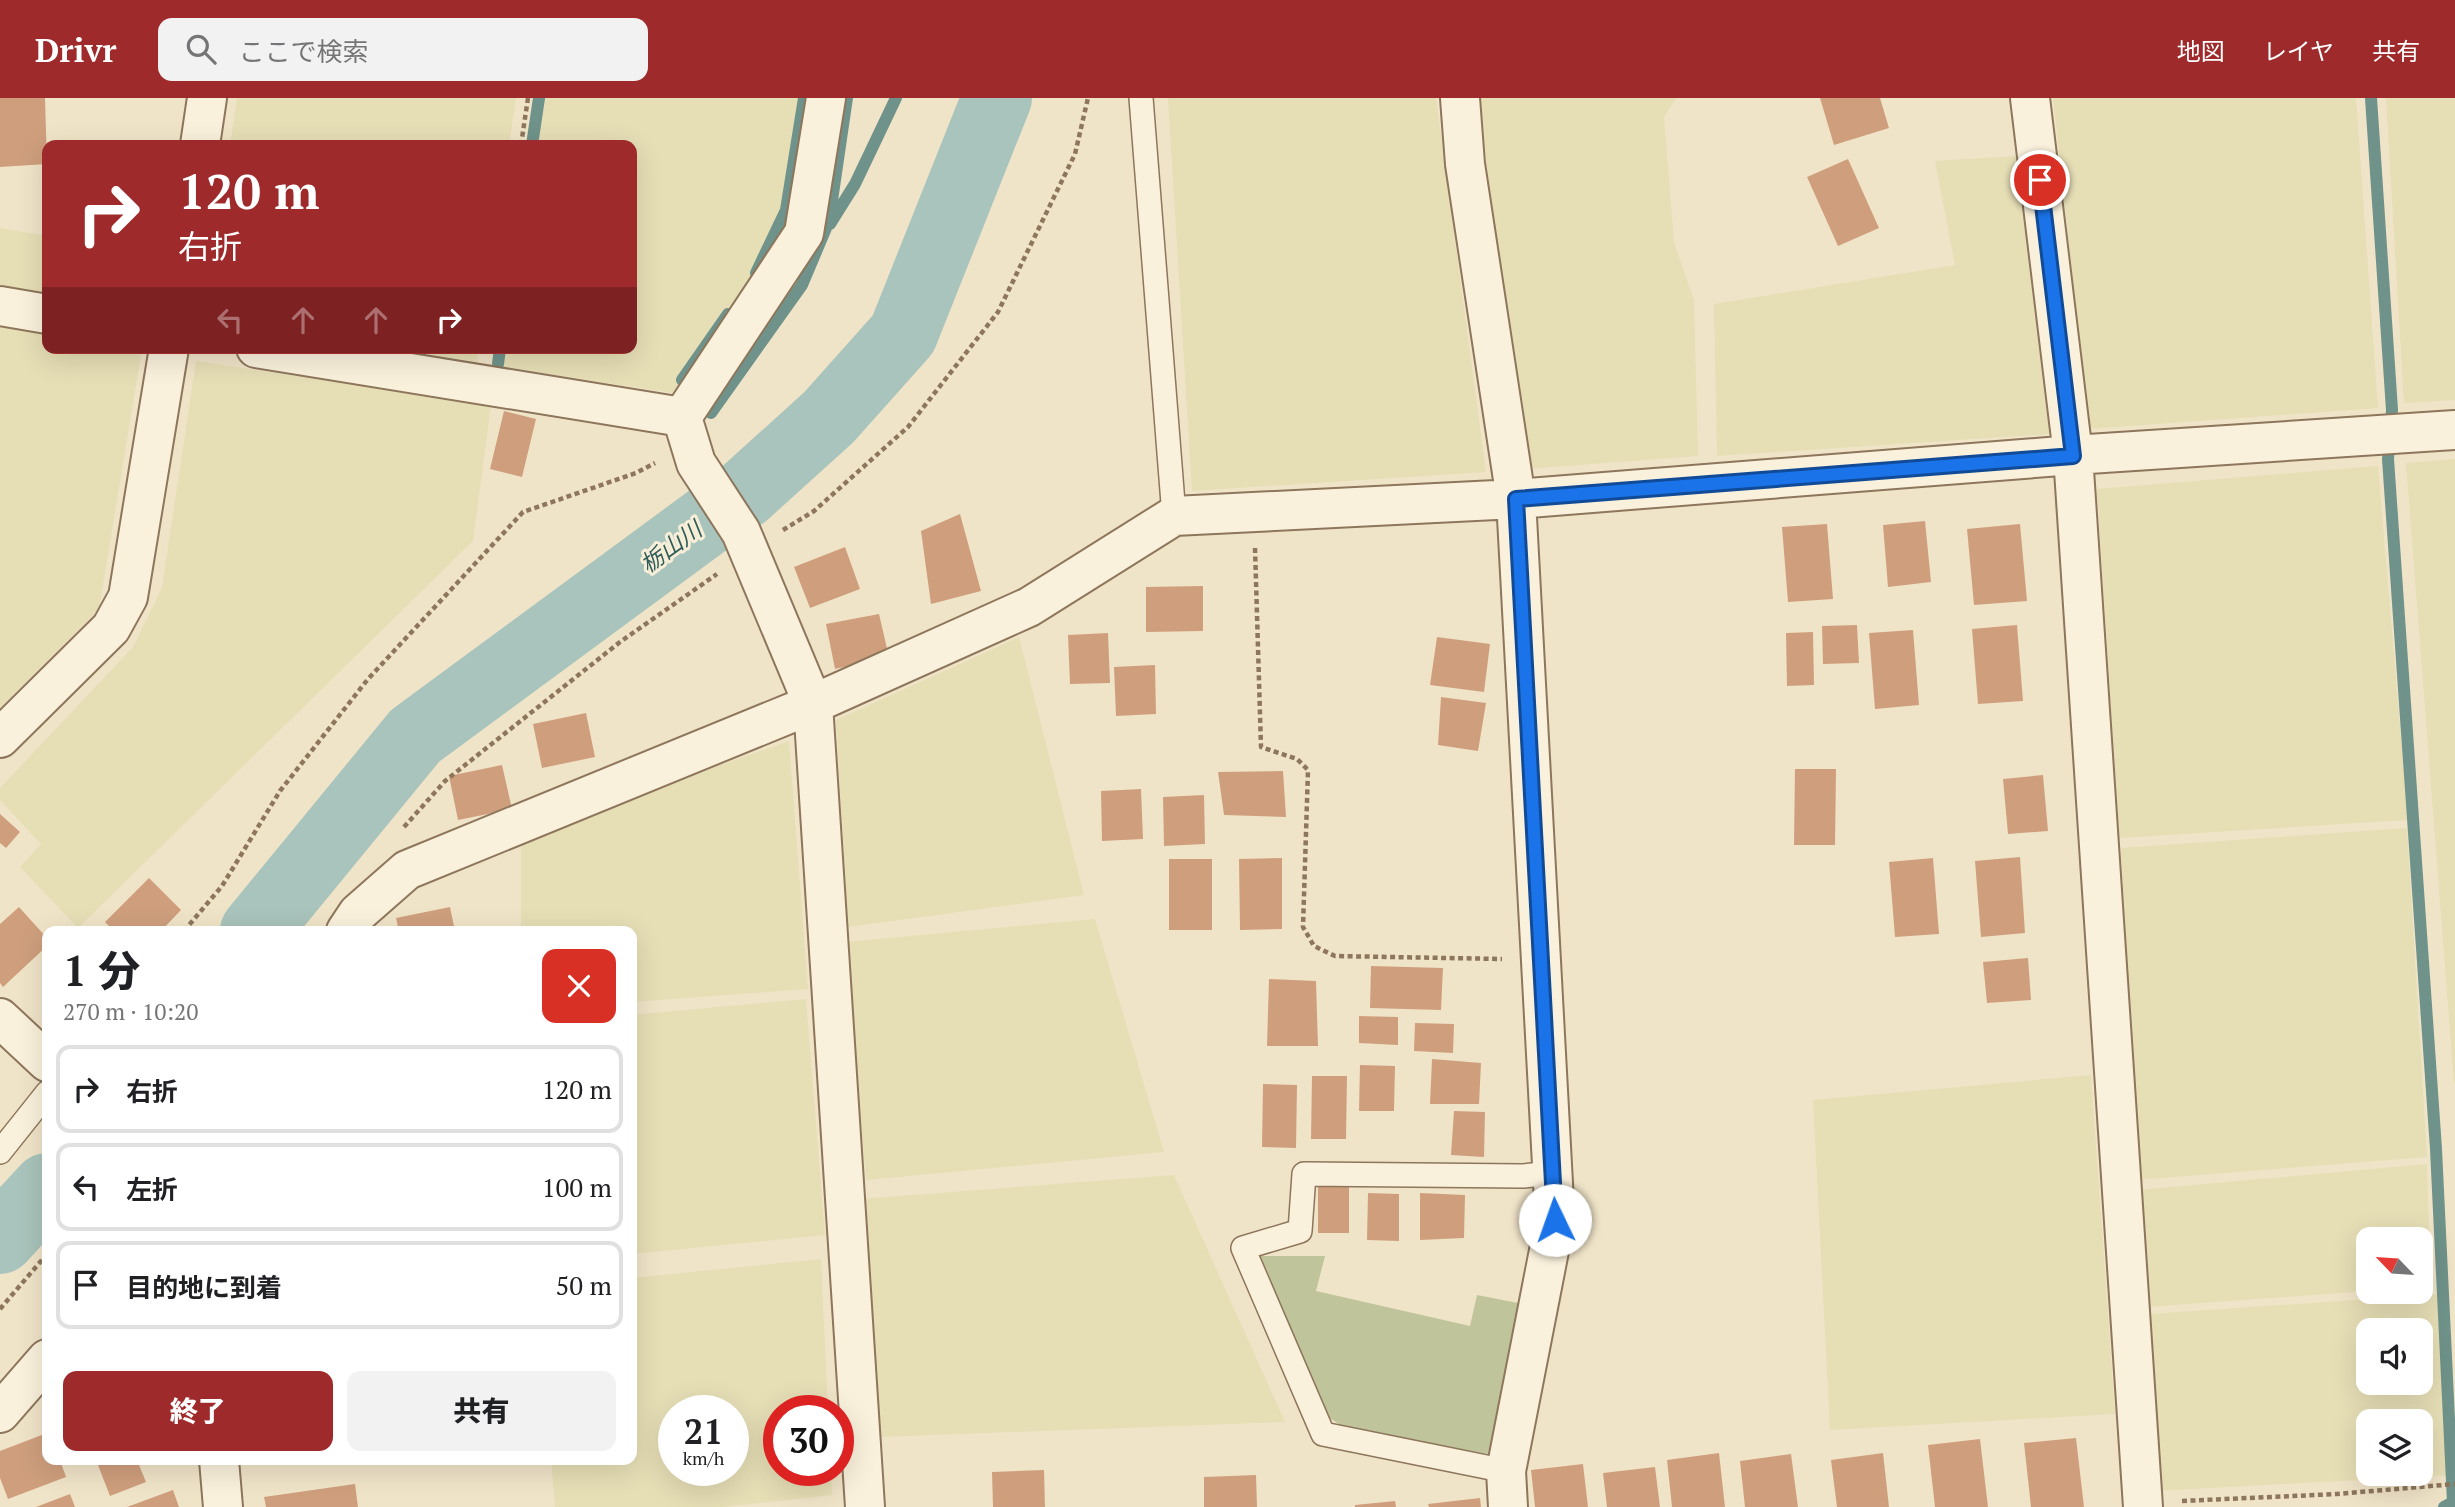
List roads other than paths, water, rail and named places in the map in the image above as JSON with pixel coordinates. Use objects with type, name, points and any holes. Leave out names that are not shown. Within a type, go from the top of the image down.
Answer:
[{"type":"street","points":[[201,140],[207,98]]},
{"type":"street","points":[[690,442],[804,233],[826,98]]},
{"type":"street","points":[[1460,98],[1465,164],[1516,499],[1555,1220],[1507,1489]]},
{"type":"street","points":[[2030,98],[2073,456],[2143,1505]]},
{"type":"street","points":[[0,306],[42,313]]},
{"type":"street","points":[[0,738],[111,628],[128,597],[168,354]]},
{"type":"street","points":[[284,354],[690,442],[741,532],[813,704],[865,1507]]},
{"type":"street","points":[[349,926],[358,913],[407,870],[813,704],[1030,607],[1174,516],[1516,499],[2455,430]]},
{"type":"street","points":[[0,1018],[42,1057]]},
{"type":"street","points":[[0,1413],[42,1365]]},
{"type":"street","points":[[219,1465],[223,1507]]},
{"type":"lane","points":[[1141,98],[1174,516]]},
{"type":"lane","points":[[0,1152],[42,1099]]},
{"type":"lane","points":[[1507,1489],[1324,1434],[1243,1248],[1300,1231],[1304,1174],[1553,1173]]},
{"type":"waterway","points":[[533,140],[539,98]]},
{"type":"waterway","points":[[756,273],[786,210],[804,98]]},
{"type":"waterway","points":[[711,413],[802,285],[829,221],[847,98]]},
{"type":"waterway","points":[[830,224],[855,184],[896,98]]},
{"type":"waterway","name":"栃山川","points":[[259,926],[415,736],[745,493],[829,417],[903,334],[997,98]]},
{"type":"waterway","points":[[2371,98],[2392,410],[2388,459],[2436,1149],[2453,1502],[2444,1507]]},
{"type":"waterway","points":[[682,380],[728,314]]},
{"type":"waterway","points":[[498,364],[499,354]]},
{"type":"waterway","name":"栃山川","points":[[0,1239],[42,1193]]}]
